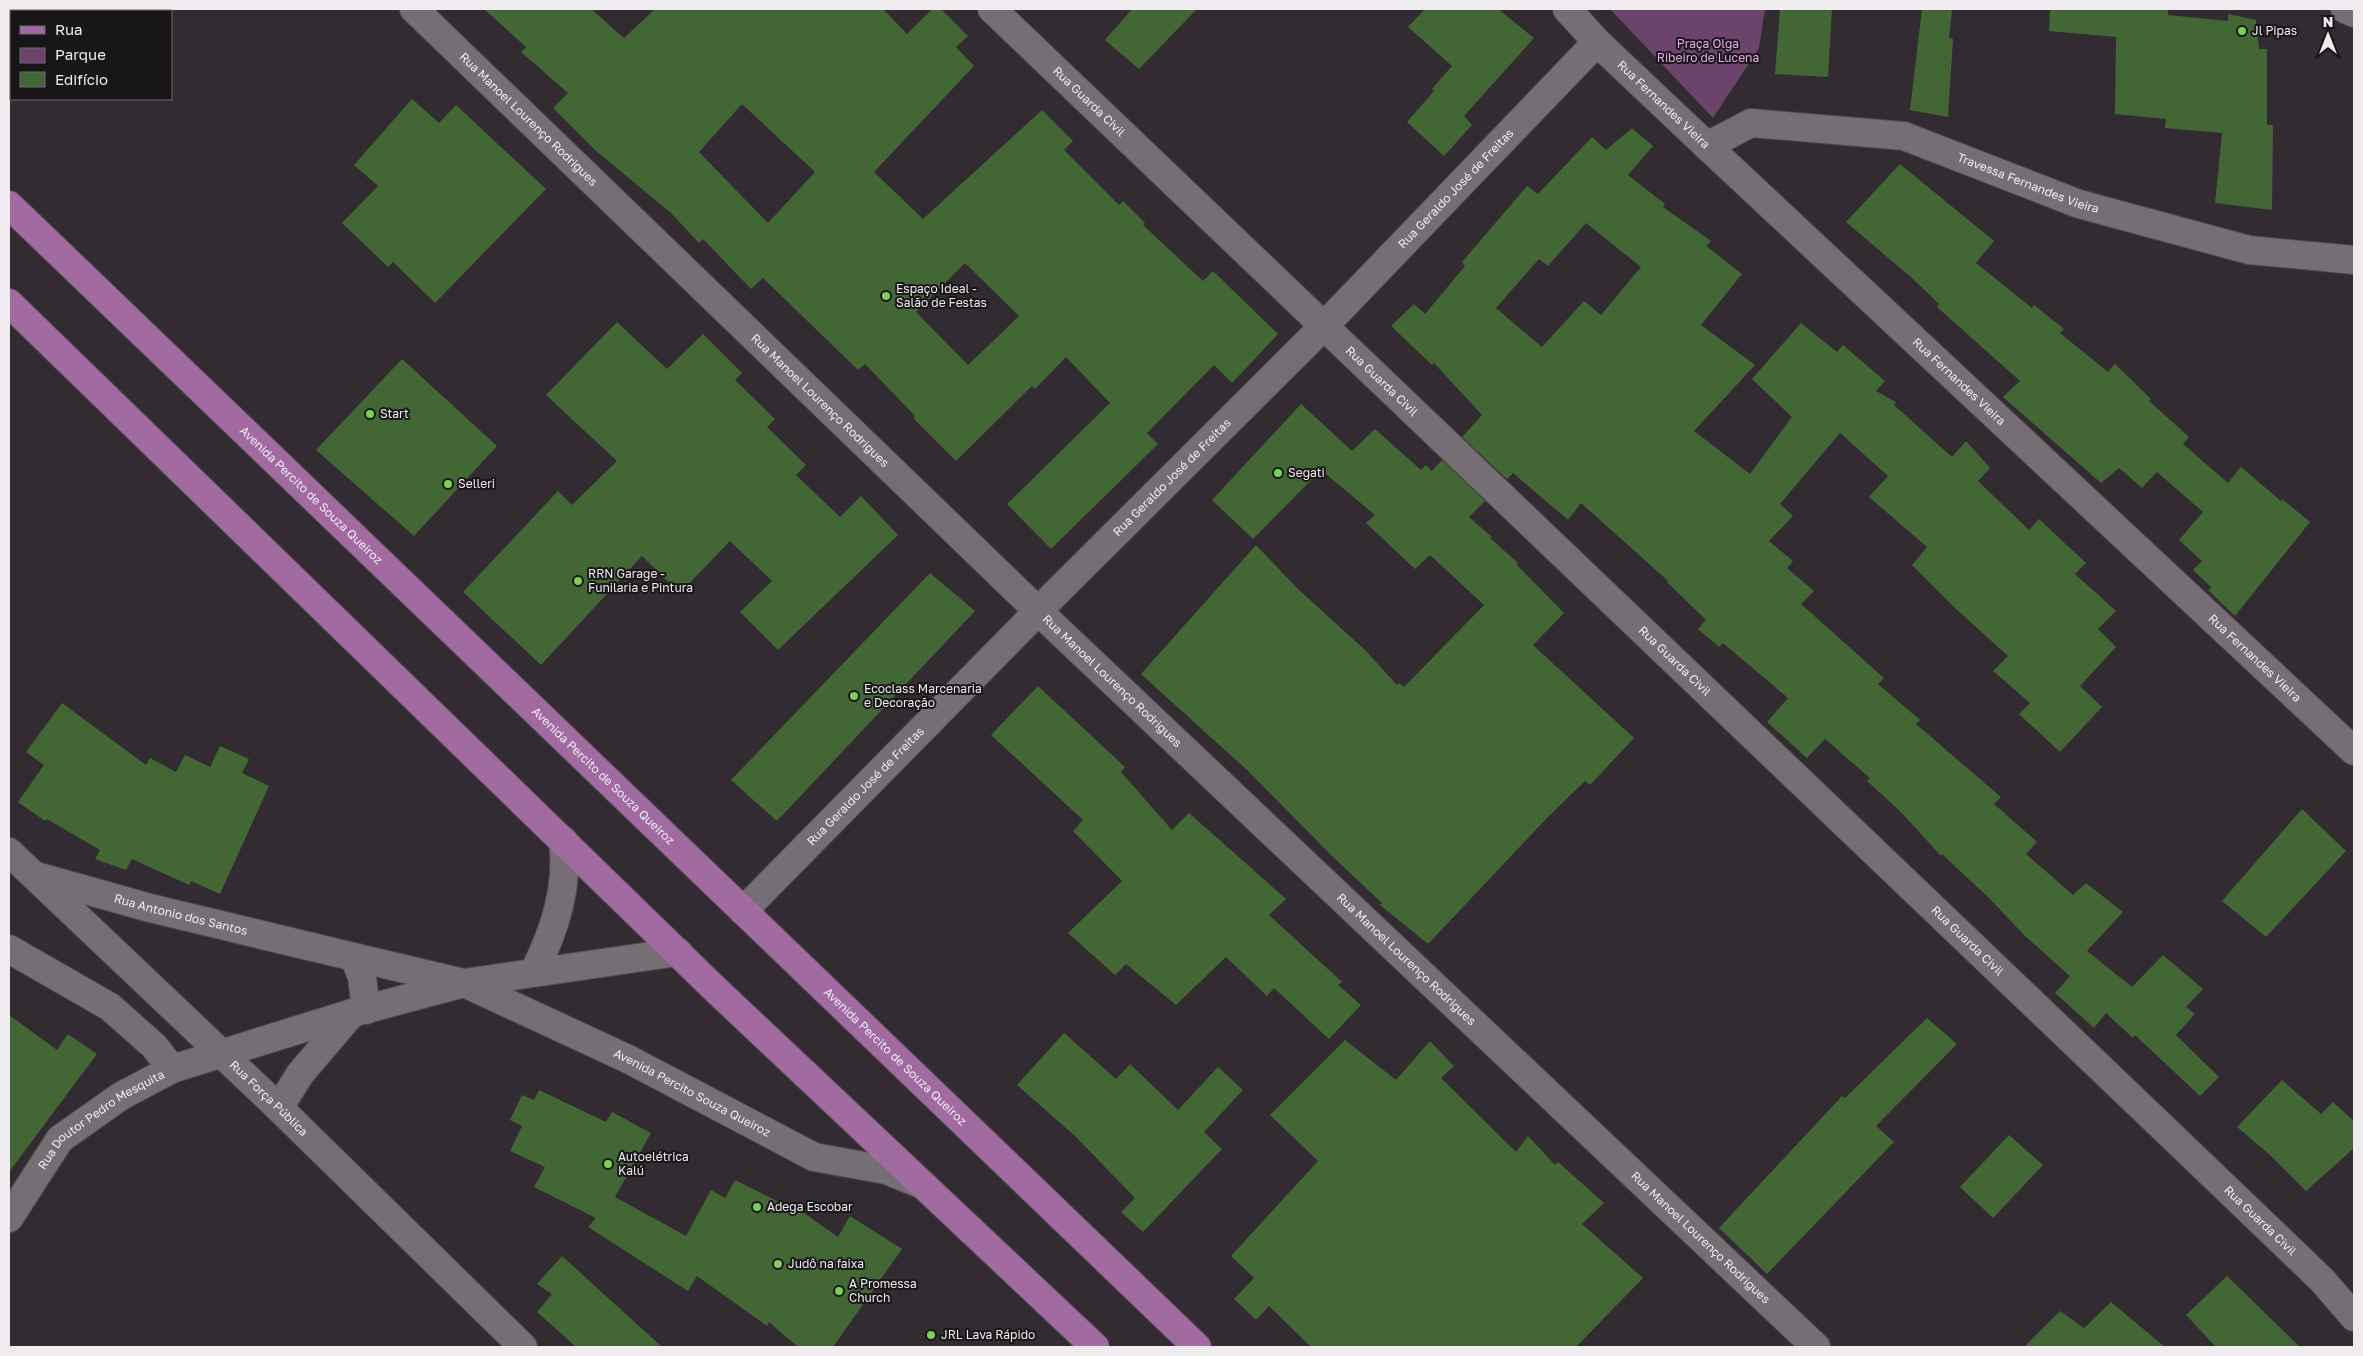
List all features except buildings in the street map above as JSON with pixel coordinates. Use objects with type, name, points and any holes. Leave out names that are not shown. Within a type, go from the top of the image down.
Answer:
[{"type":"main road","name":"Avenida Percito de Souza Queiroz","points":[[9,205],[1197,1347]]},
{"type":"main road","points":[[9,303],[678,952],[1095,1347]]},
{"type":"street","name":"Rua Manoel Lourenço Rodrigues","points":[[414,9],[1038,611],[1816,1347]]},
{"type":"street","name":"Rua Guarda Civil","points":[[992,9],[1325,325],[2308,1267],[2354,1317]]},
{"type":"street","name":"Rua Fernandes Vieira","points":[[1567,9],[1597,42],[1707,146],[2354,751]]},
{"type":"street","points":[[2345,9],[2354,13]]},
{"type":"street","name":"Rua Geraldo José de Freitas","points":[[743,911],[1038,611],[1325,325],[1597,42]]},
{"type":"street","name":"Travessa Fernandes Vieira","points":[[1707,146],[1751,124],[1904,136],[2079,204],[2249,250],[2354,260]]},
{"type":"street","points":[[534,972],[546,947],[558,914],[565,884],[566,861],[563,840]]},
{"type":"street","name":"Rua Força Pública","points":[[9,852],[21,872],[278,1108],[523,1347]]},
{"type":"street","name":"Rua Antonio dos Santos","points":[[21,872],[150,908],[464,983]]},
{"type":"street","points":[[9,950],[110,1007],[154,1046],[172,1069]]},
{"type":"street","name":"Rua Antonio dos Santos","points":[[219,1053],[464,983],[678,952]]},
{"type":"street","points":[[278,1108],[300,1074],[359,1012],[362,977],[354,957]]},
{"type":"street","name":"Avenida Percito Souza Queiroz","points":[[464,983],[628,1059],[814,1157],[886,1170],[926,1186]]},
{"type":"street","name":"Rua Doutor Pedro Mesquita","points":[[9,1218],[60,1139],[121,1096],[172,1069],[219,1053]]},
{"type":"green space","name":"Praça Olga Ribeiro de Lucena","points":[[1610,9],[1765,9],[1759,48],[1713,118]]},
{"type":"place","name":"Jl Pipas","points":[[2242,31]]},
{"type":"place","name":"Espaço Ideal - Salão de Festas","points":[[886,296]]},
{"type":"place","name":"Start","points":[[370,414]]},
{"type":"place","name":"Segati","points":[[1278,473]]},
{"type":"place","name":"Selleri","points":[[448,484]]},
{"type":"place","name":"RRN Garage - Funilaria e Pintura","points":[[578,581]]},
{"type":"place","name":"Ecoclass Marcenaria e Decoração","points":[[854,696]]},
{"type":"place","name":"Autoelétrica Kalú","points":[[608,1164]]},
{"type":"place","name":"Adega Escobar","points":[[757,1207]]},
{"type":"place","name":"Judô na faixa","points":[[778,1264]]},
{"type":"place","name":"A Promessa Church","points":[[839,1291]]},
{"type":"place","name":"JRL Lava Rápido","points":[[931,1335]]}]
